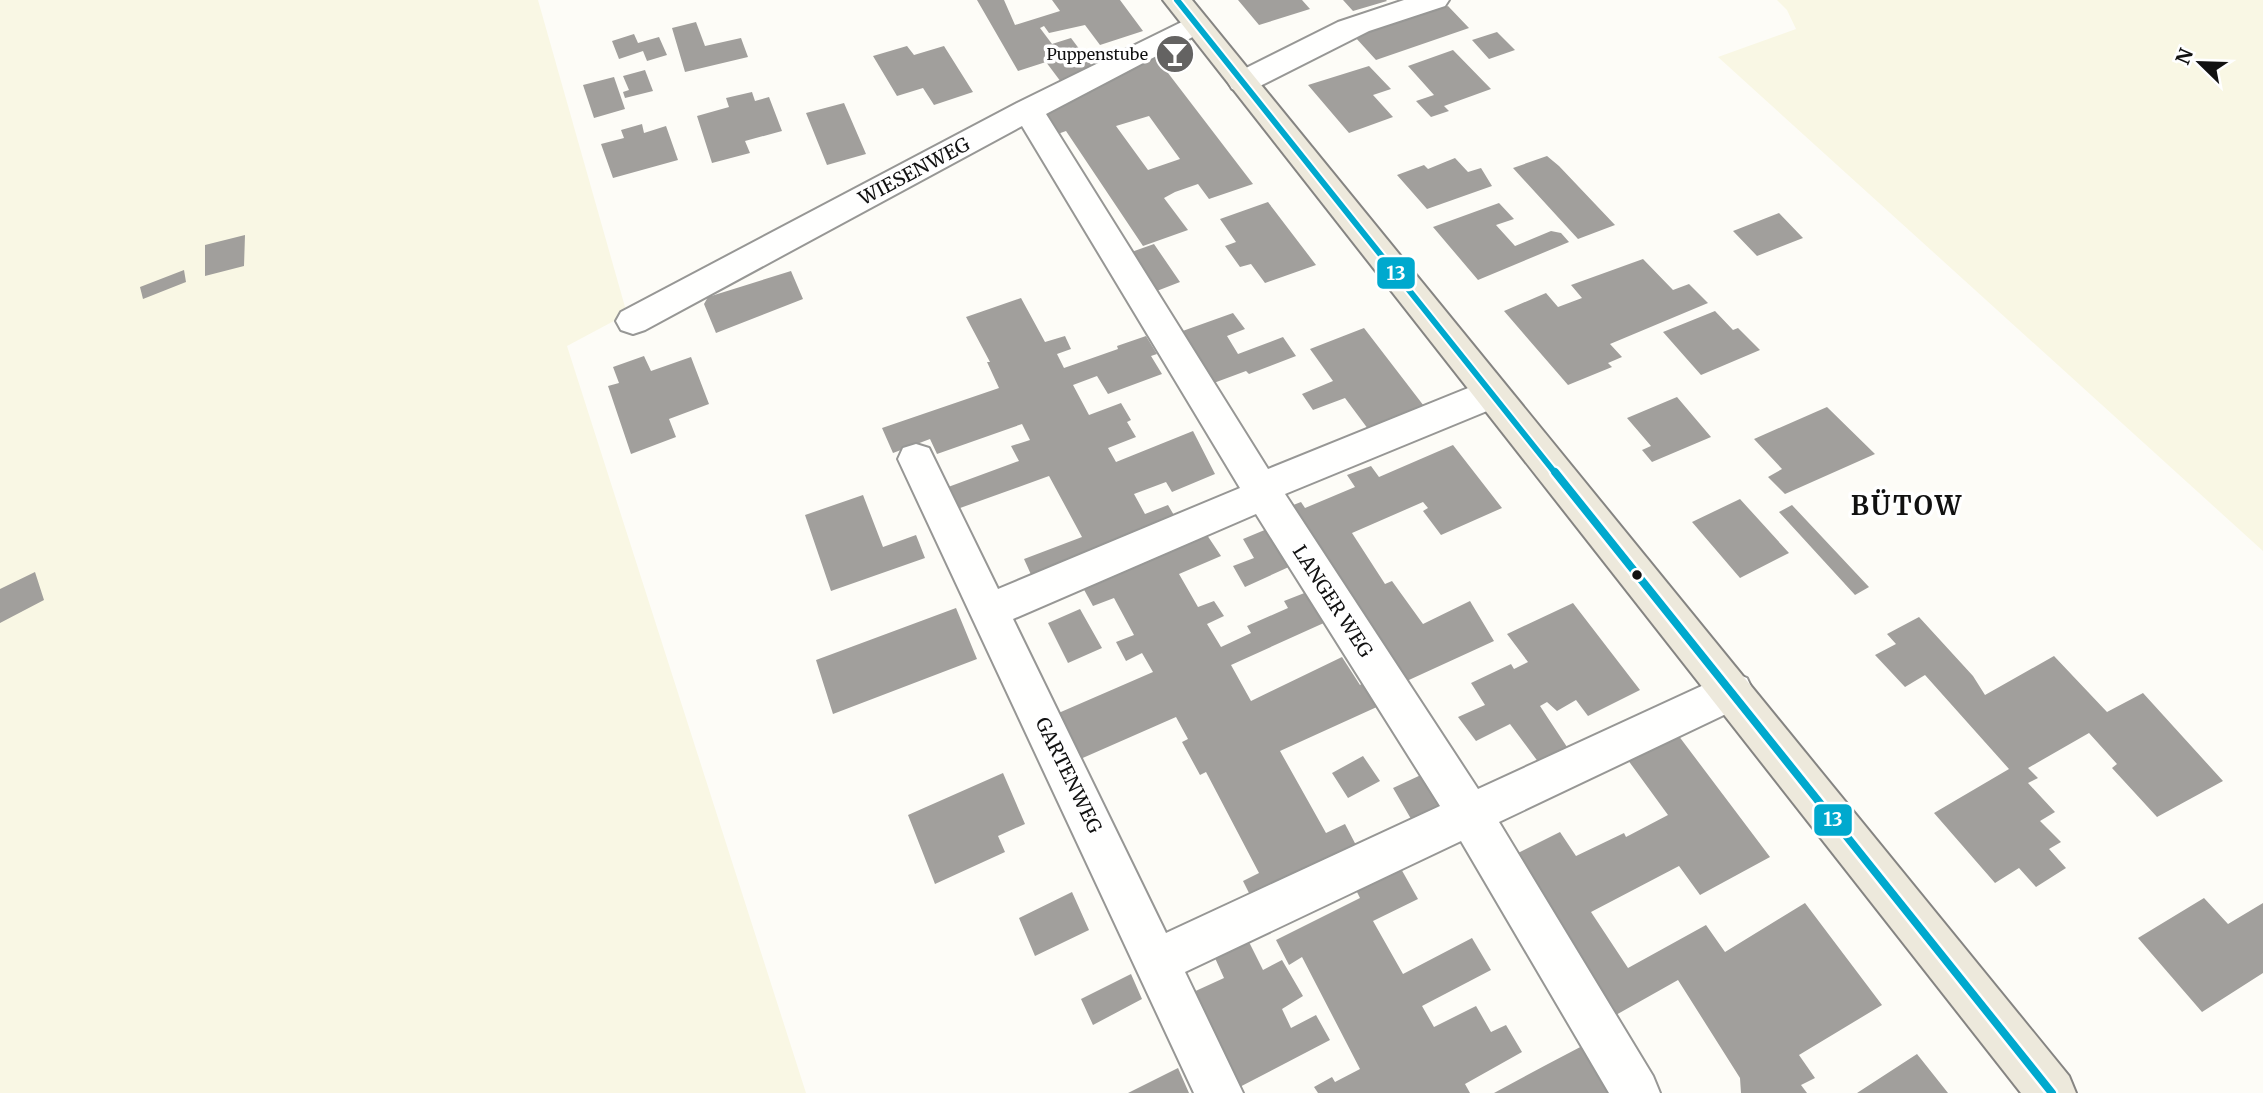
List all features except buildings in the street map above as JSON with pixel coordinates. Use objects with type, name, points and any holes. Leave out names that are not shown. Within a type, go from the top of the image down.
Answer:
[{"type":"main road","points":[[1186,12],[2052,1093]]},
{"type":"street","points":[[1243,82],[1271,71],[1304,49],[1351,27],[1435,0]]},
{"type":"street","name":"WIESENWEG","points":[[633,321],[1028,110],[1186,12]]},
{"type":"street","name":"LANGER WEG","points":[[1028,110],[1263,491],[1470,815],[1636,1093]]},
{"type":"street","points":[[990,610],[1491,394]]},
{"type":"street","name":"GARTENWEG","points":[[916,459],[1219,1093]]},
{"type":"street","points":[[1158,961],[1731,691]]},
{"type":"shaded area","points":[[0,0],[538,0],[627,314],[567,346],[806,1093],[0,1093]]},
{"type":"shaded area","points":[[1777,0],[2263,0],[2263,551],[1718,57],[1796,29],[1787,10]]},
{"type":"transit line","name":"13","points":[[1177,0],[2052,1093]]},
{"type":"place","name":"Puppenstube","points":[[1175,54]]},
{"type":"district","name":"BÜTOW","points":[[1907,505]]}]
